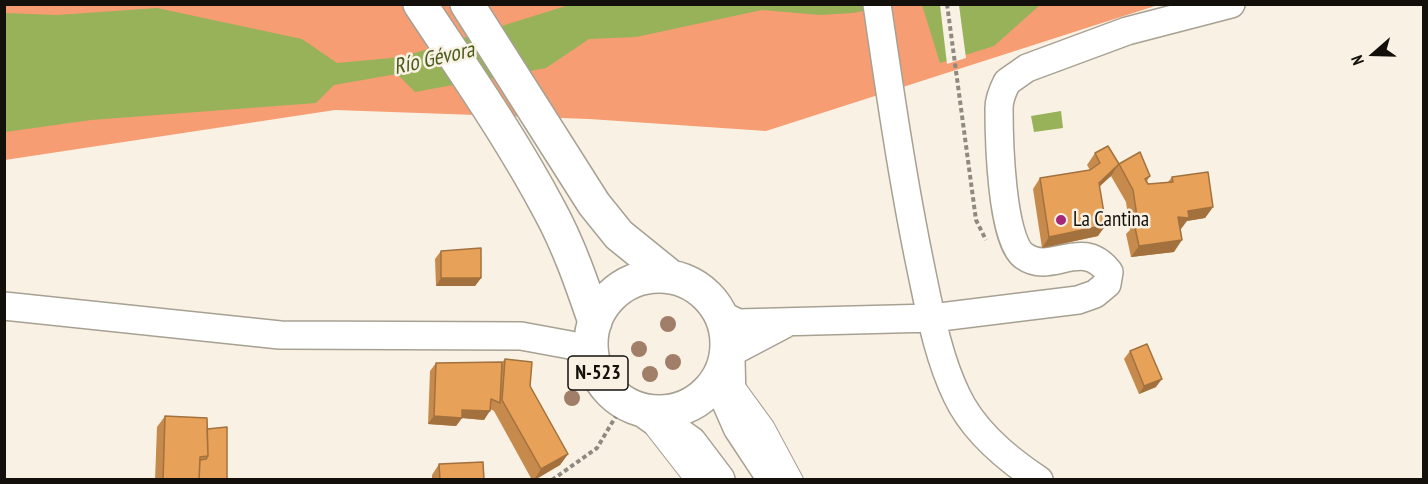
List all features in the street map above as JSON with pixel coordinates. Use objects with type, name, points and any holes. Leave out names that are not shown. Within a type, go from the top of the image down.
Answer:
[{"type":"highway","name":"N-523","points":[[420,4],[509,140],[551,212],[574,263],[606,388],[690,443],[718,480]]},
{"type":"highway","name":"N-523","points":[[467,4],[594,204],[619,235],[671,277]]},
{"type":"highway","name":"N-523","points":[[592,337],[603,305],[625,286],[651,276],[671,277],[692,284],[709,297],[722,315],[728,335],[729,402],[740,427],[775,480]]},
{"type":"highway","name":"N-523","points":[[636,408],[668,413],[690,406],[708,393],[728,364]]},
{"type":"street","points":[[877,4],[906,194],[932,318],[957,398],[980,430],[1012,462],[1039,480]]},
{"type":"street","points":[[722,315],[738,322],[788,323],[932,318],[1078,300],[1095,294],[1107,284],[1109,272],[1100,260],[1090,256],[1035,261],[1023,256],[1016,247],[1005,215],[999,107],[1007,82],[1027,68],[1127,31],[1231,4]]},
{"type":"street","points":[[4,306],[280,334],[592,337]]},
{"type":"street","points":[[728,364],[788,323]]},
{"type":"lane","points":[[728,364],[767,426],[796,480]]},
{"type":"lane","points":[[636,408],[671,456],[692,480]]},
{"type":"path","points":[[947,4],[976,220]]},
{"type":"path","points":[[552,480],[597,448],[636,408]]},
{"type":"shaded area","points":[[5,5],[1158,5],[766,131],[589,119],[335,110],[5,160]]},
{"type":"water","name":"Río Gévora","points":[[569,5],[895,5],[853,13],[820,15],[762,10],[636,37],[589,39],[546,68],[415,92],[397,74],[334,85],[316,103],[91,120],[5,132],[5,13],[57,15],[157,8],[302,39],[337,63],[402,57]]},
{"type":"water","points":[[922,5],[1040,5],[994,46],[940,63]]},
{"type":"water","points":[[1061,111],[1063,128],[1034,132],[1031,116]]},
{"type":"pier","points":[[940,5],[959,5],[966,58],[947,64]]},
{"type":"building","points":[[1108,146],[1119,164],[1099,183],[1106,225],[1049,237],[1040,178],[1090,170],[1100,163],[1095,153]]},
{"type":"building","points":[[1140,152],[1150,176],[1145,179],[1148,184],[1173,182],[1172,177],[1208,172],[1213,207],[1188,211],[1189,218],[1178,217],[1182,240],[1139,246],[1134,223],[1138,223],[1133,190],[1119,164]]},
{"type":"building","points":[[481,248],[481,278],[441,278],[441,251]]},
{"type":"building","points":[[1147,344],[1162,379],[1144,386],[1130,351]]},
{"type":"building","points":[[505,359],[532,362],[530,386],[568,454],[541,469],[502,400]]},
{"type":"building","points":[[502,362],[500,403],[491,399],[490,411],[462,410],[462,418],[434,416],[436,363]]},
{"type":"building","points":[[165,416],[207,418],[208,456],[200,457],[199,480],[163,480]]},
{"type":"building","points":[[227,427],[227,480],[199,480],[200,460],[208,456],[207,429]]},
{"type":"building","points":[[483,462],[484,480],[440,480],[439,464]]},
{"type":"place","name":"La Cantina","points":[[1061,220]]}]
